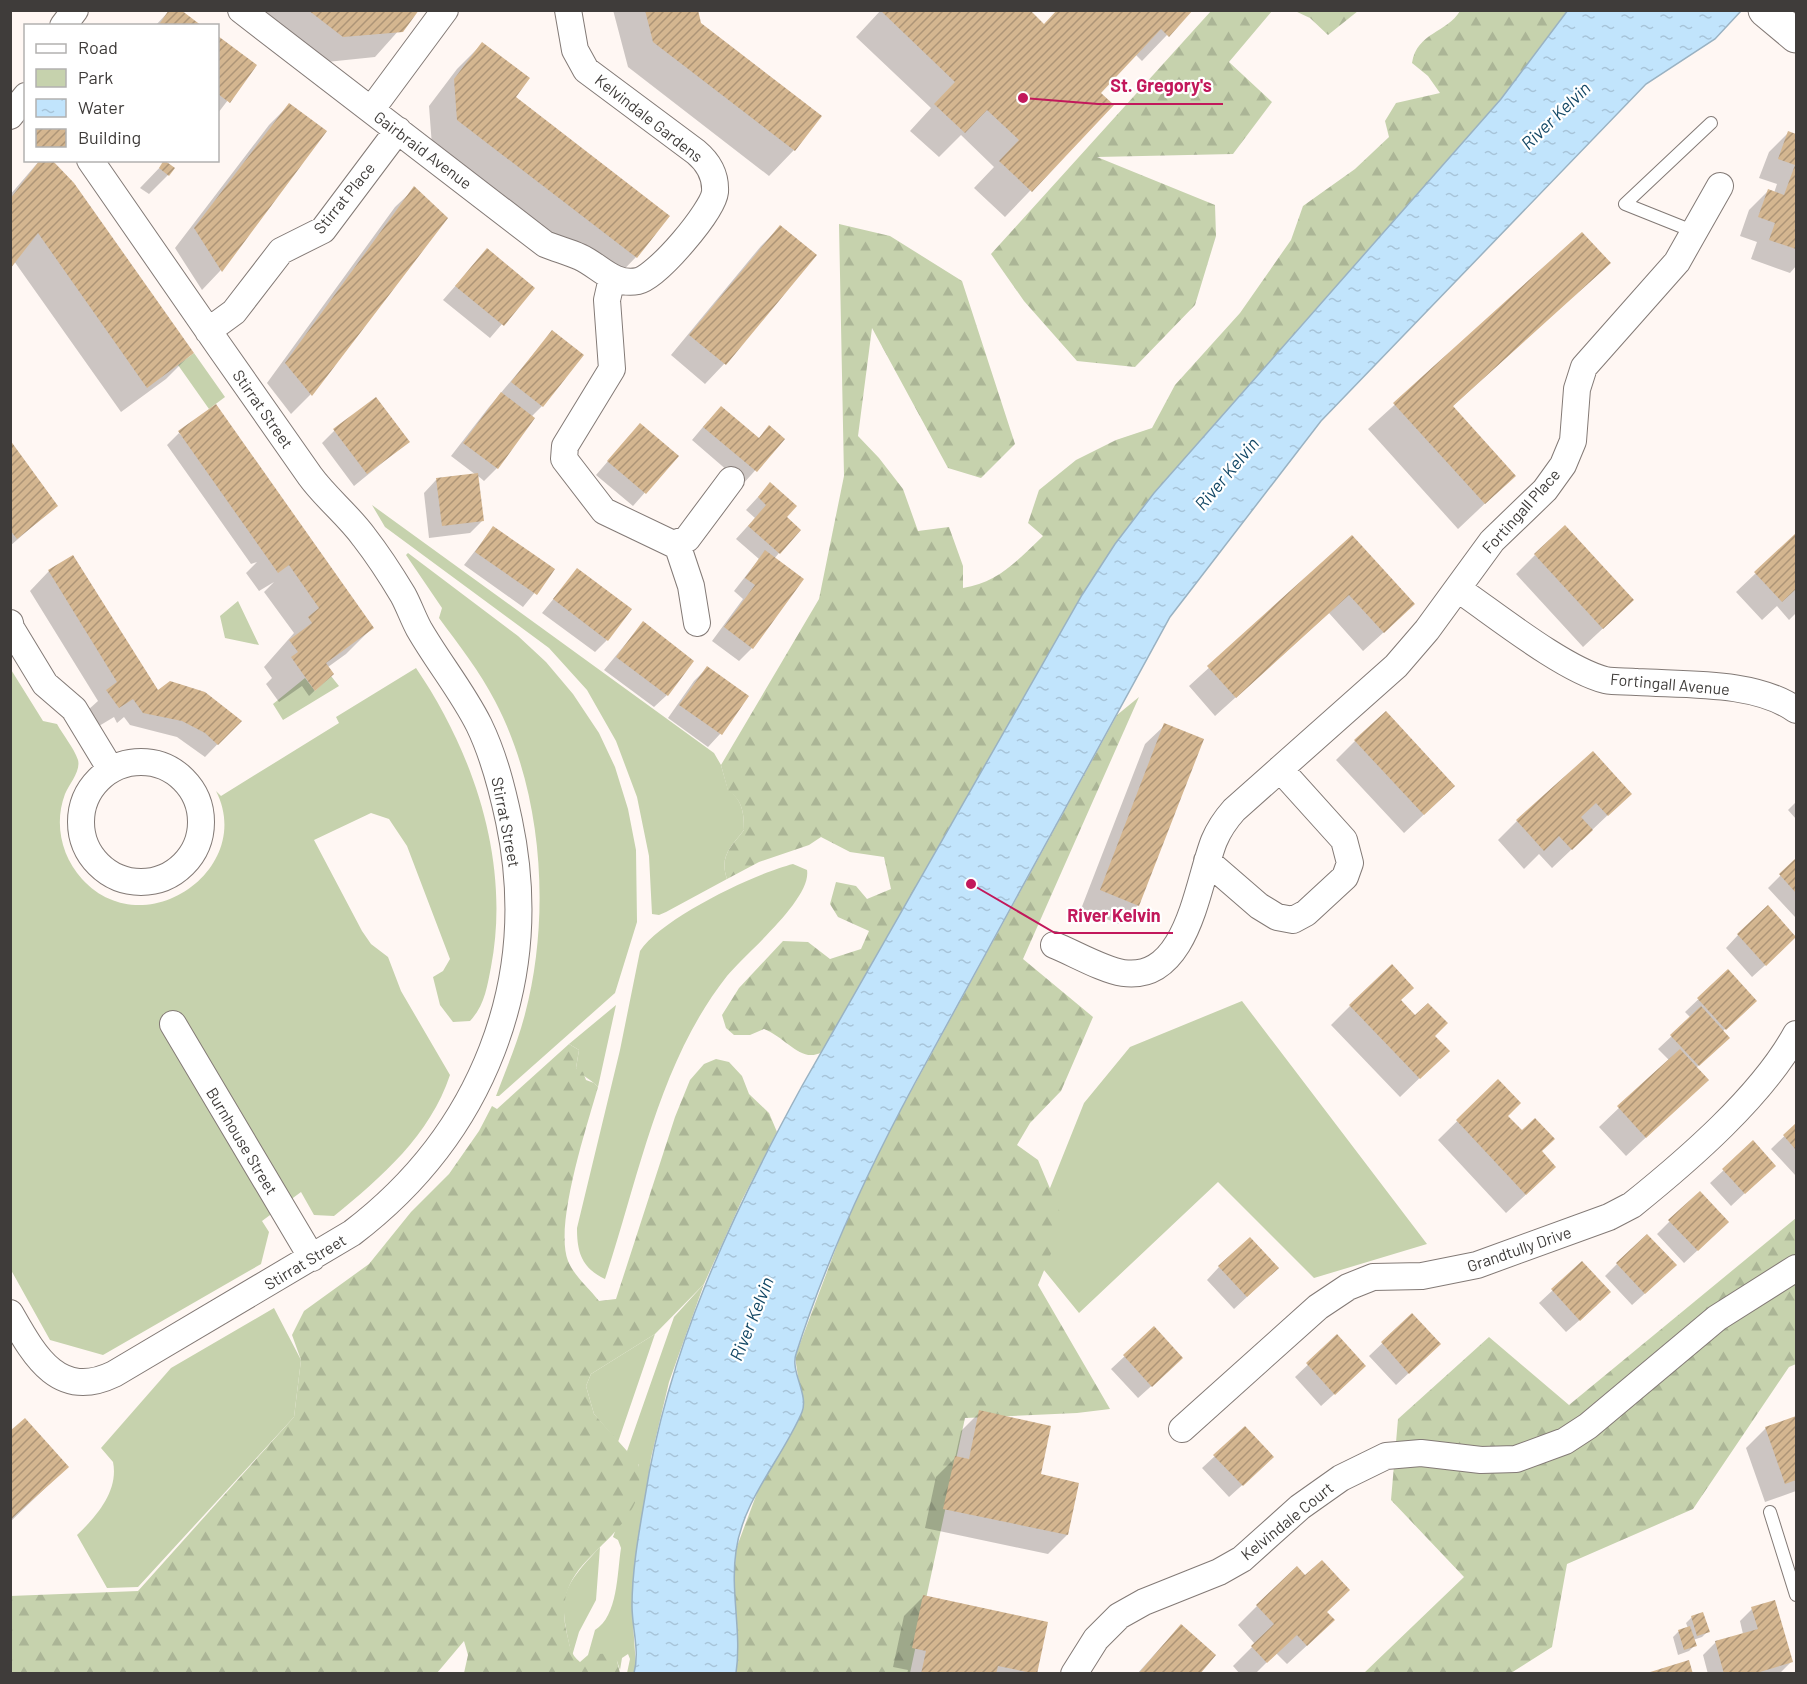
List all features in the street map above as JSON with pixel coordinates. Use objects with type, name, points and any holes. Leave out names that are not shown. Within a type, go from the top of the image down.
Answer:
[{"type":"street","points":[[64,24],[75,10]]},
{"type":"street","name":"Gairbraid Avenue","points":[[241,10],[545,244],[581,257],[612,278]]},
{"type":"street","points":[[371,110],[445,10]]},
{"type":"street","name":"Kelvindale Gardens","points":[[568,10],[575,50],[586,69],[704,159],[714,182],[715,194],[708,208],[655,273],[638,281],[612,278]]},
{"type":"street","points":[[1765,10],[1797,36]]},
{"type":"street","points":[[10,116],[24,97]]},
{"type":"street","name":"Stirrat Place","points":[[208,331],[234,312],[281,251],[323,230],[398,130]]},
{"type":"street","name":"Stirrat Street","points":[[10,1312],[38,1359],[59,1375],[71,1380],[92,1382],[114,1374],[352,1233],[387,1204],[443,1142],[472,1098],[504,1017],[514,977],[519,929],[515,857],[498,773],[479,725],[418,627],[402,594],[369,545],[325,496],[91,162]]},
{"type":"street","name":"Fortingall Place","points":[[1054,945],[1121,973],[1140,973],[1158,966],[1176,949],[1186,928],[1215,840],[1228,817],[1396,666],[1458,589],[1492,541],[1545,490],[1563,465],[1573,441],[1577,389],[1584,368],[1595,352],[1662,282],[1695,232],[1720,186]]},
{"type":"street","points":[[612,278],[607,300],[612,369],[565,446],[564,459],[607,513],[654,537],[677,544],[687,539],[731,480]]},
{"type":"street","points":[[677,544],[691,586],[697,623]]},
{"type":"street","name":"Fortingall Avenue","points":[[1458,589],[1568,663],[1605,680],[1699,684],[1786,703],[1797,710]]},
{"type":"street","points":[[10,623],[45,684],[74,709],[111,770]]},
{"type":"street","points":[[134,762],[158,764],[179,775],[192,790],[201,817],[200,836],[189,858],[171,874],[147,882],[127,880],[104,869],[91,854],[83,835],[83,805],[92,787],[111,770],[134,762]]},
{"type":"street","points":[[1207,861],[1259,906],[1277,917],[1293,920],[1306,913],[1345,877],[1350,863],[1344,840],[1280,769]]},
{"type":"street","name":"Burnhouse Street","points":[[173,1024],[312,1258]]},
{"type":"street","name":"Grandtully Drive","points":[[1182,1429],[1318,1307],[1348,1287],[1372,1277],[1422,1276],[1477,1265],[1609,1217],[1632,1205],[1750,1097],[1781,1063],[1797,1034]]},
{"type":"street","name":"Kelvindale Court","points":[[1074,1674],[1096,1639],[1119,1616],[1143,1602],[1219,1572],[1242,1558],[1300,1507],[1341,1478],[1386,1456],[1421,1454],[1481,1460],[1516,1459],[1565,1441],[1588,1426],[1717,1318],[1797,1268]]},
{"type":"lane","points":[[1695,232],[1625,204],[1711,123]]},
{"type":"lane","points":[[1770,1512],[1797,1595]]},
{"type":"green space","points":[[1211,11],[1272,11],[1229,62],[1272,102],[1233,154],[1097,157],[1215,205],[1216,236],[1195,305],[1135,367],[1077,361],[1024,301],[991,254]]},
{"type":"green space","points":[[1295,11],[1358,11],[1328,35],[1310,18]]},
{"type":"green space","points":[[1460,11],[1568,11],[1501,99],[1154,493],[1115,544],[1082,595],[822,1052],[807,1055],[764,1029],[750,1035],[734,1035],[726,1028],[722,1015],[739,988],[783,941],[808,942],[830,959],[861,949],[869,931],[838,917],[830,904],[836,882],[856,886],[867,899],[891,889],[884,857],[850,852],[821,837],[809,845],[759,862],[727,879],[724,864],[728,852],[744,830],[744,824],[742,808],[737,799],[728,791],[721,765],[819,599],[844,476],[839,224],[890,236],[962,281],[1015,444],[981,478],[948,468],[872,328],[858,436],[903,489],[918,531],[949,527],[963,566],[963,588],[987,581],[1007,569],[1043,536],[1028,523],[1039,490],[1076,460],[1116,440],[1152,428],[1175,385],[1240,313],[1291,240],[1303,206],[1355,169],[1389,137],[1385,121],[1396,103],[1440,93],[1428,76],[1412,63],[1420,45],[1448,24]]},
{"type":"green space","points":[[194,353],[225,397],[209,409],[178,365]]},
{"type":"green space","points":[[372,505],[714,753],[721,765],[728,790],[740,803],[744,818],[744,830],[725,858],[727,879],[666,912],[659,915],[652,914],[649,856],[637,797],[616,741],[587,690],[549,648],[385,527]]},
{"type":"green space","points":[[408,553],[518,636],[546,662],[573,694],[599,733],[615,767],[628,809],[636,850],[637,922],[615,993],[499,1096],[496,1096],[525,1014],[538,937],[540,896],[538,855],[532,814],[524,775],[495,701],[476,669],[439,618],[442,608],[406,555]]},
{"type":"green space","points":[[238,601],[259,645],[225,638],[220,616]]},
{"type":"green space","points":[[10,668],[43,721],[57,724],[76,755],[78,769],[65,794],[60,816],[64,850],[82,879],[107,898],[135,905],[162,902],[187,890],[208,871],[221,847],[224,820],[216,791],[221,796],[339,723],[336,717],[416,668],[455,736],[483,810],[491,849],[496,888],[496,928],[485,996],[470,1021],[453,1022],[440,1005],[433,977],[443,971],[450,959],[407,846],[389,819],[371,813],[314,840],[362,931],[371,944],[388,957],[401,991],[450,1075],[441,1097],[417,1136],[387,1170],[334,1216],[314,1215],[301,1192],[262,1221],[269,1232],[261,1264],[103,1355],[50,1340],[11,1270]]},
{"type":"green space","points":[[331,676],[339,686],[283,720],[273,704],[305,678],[315,691]]},
{"type":"green space","points":[[1139,697],[1023,959],[1093,1017],[1061,1091],[1030,1123],[1017,1145],[1038,1160],[1064,1222],[1038,1285],[1110,1409],[1077,1413],[965,1418],[910,1673],[736,1674],[737,1625],[733,1589],[736,1549],[760,1485],[803,1409],[795,1357],[842,1232],[875,1157],[1117,715]]},
{"type":"green space","points":[[793,864],[807,870],[806,882],[799,896],[776,925],[727,976],[684,1045],[653,1122],[605,1279],[591,1270],[582,1259],[577,1228],[620,1050],[640,951],[651,938],[668,925],[710,899],[756,877]]},
{"type":"green space","points":[[1242,1001],[1427,1244],[1314,1278],[1218,1182],[1079,1313],[1026,1248],[1084,1103],[1130,1047]]},
{"type":"green space","points":[[616,1005],[598,1087],[576,1068],[579,1050],[569,1044]]},
{"type":"green space","points":[[569,1044],[579,1050],[576,1068],[583,1072],[586,1080],[598,1087],[568,1200],[565,1245],[571,1266],[599,1301],[616,1299],[675,1117],[690,1080],[704,1064],[716,1059],[729,1062],[742,1076],[749,1094],[769,1113],[777,1132],[742,1200],[704,1284],[655,1334],[591,1374],[586,1386],[594,1414],[627,1451],[637,1453],[639,1487],[636,1501],[622,1524],[574,1577],[567,1593],[564,1611],[570,1646],[577,1659],[580,1662],[588,1655],[611,1653],[617,1661],[620,1673],[464,1673],[468,1655],[464,1641],[437,1673],[11,1673],[10,1596],[138,1591],[294,1417],[301,1360],[292,1335],[304,1311],[369,1264],[411,1212],[449,1174],[479,1131],[492,1106],[497,1109]]},
{"type":"green space","points":[[1796,1218],[1796,1364],[1789,1367],[1693,1509],[1567,1564],[1552,1647],[1511,1673],[1363,1674],[1464,1577],[1391,1500],[1398,1419],[1489,1337],[1569,1405]]},
{"type":"green space","points":[[704,1284],[669,1382],[651,1458],[635,1576],[633,1623],[636,1667],[634,1673],[627,1673],[630,1659],[628,1654],[622,1658],[620,1670],[617,1661],[588,1655],[595,1630],[608,1615],[615,1593],[621,1548],[618,1540],[613,1537],[639,1465],[627,1451],[674,1317]]},
{"type":"green space","points":[[274,1308],[301,1360],[294,1417],[138,1587],[107,1588],[77,1535],[98,1512],[113,1483],[113,1462],[101,1448],[171,1368]]},
{"type":"green space","points":[[655,1334],[618,1442],[594,1414],[586,1386],[591,1374]]},
{"type":"green space","points":[[600,1547],[596,1600],[579,1632],[572,1656],[565,1620],[565,1596],[576,1574]]},
{"type":"water","name":"River Kelvin","points":[[1568,10],[1741,11],[1715,39],[1646,84],[1321,421],[1170,617],[915,1083],[834,1250],[796,1354],[795,1368],[804,1405],[802,1412],[746,1514],[740,1532],[735,1566],[738,1642],[736,1673],[634,1673],[636,1648],[632,1592],[635,1565],[655,1442],[669,1389],[686,1336],[727,1234],[802,1086],[1082,595],[1115,544],[1154,493],[1501,99]]},
{"type":"building","points":[[169,10],[181,10],[199,24],[159,24]]},
{"type":"building","points":[[308,10],[419,10],[403,32],[343,37]]},
{"type":"building","points":[[645,10],[698,10],[701,23],[822,116],[795,151],[653,42]]},
{"type":"building","points":[[880,10],[1030,10],[1044,24],[1057,10],[1193,10],[1169,37],[1161,29],[1101,93],[1114,105],[1032,192],[999,161],[1019,140],[987,110],[965,133],[934,104],[955,82]]},
{"type":"building","points":[[219,37],[257,65],[230,103],[219,95]]},
{"type":"building","points":[[482,42],[530,78],[516,97],[670,216],[637,258],[457,120],[454,79]]},
{"type":"building","points":[[289,103],[327,131],[222,272],[194,228]]},
{"type":"building","points":[[1788,131],[1796,134],[1796,249],[1769,240],[1775,223],[1758,217],[1768,189],[1784,195],[1795,165],[1778,159]]},
{"type":"building","points":[[38,162],[54,162],[74,183],[194,353],[147,388],[38,233],[10,269],[10,199]]},
{"type":"building","points":[[163,162],[167,162],[175,168],[169,176],[159,168]]},
{"type":"building","points":[[414,186],[448,218],[312,396],[285,363]]},
{"type":"building","points":[[780,225],[817,255],[726,365],[689,335]]},
{"type":"building","points":[[1582,232],[1611,263],[1453,406],[1516,476],[1485,504],[1393,403]]},
{"type":"building","points":[[487,248],[535,288],[504,326],[455,286]]},
{"type":"building","points":[[552,330],[584,355],[543,407],[511,382]]},
{"type":"building","points":[[501,392],[535,418],[498,469],[463,443]]},
{"type":"building","points":[[376,397],[410,442],[367,474],[333,429]]},
{"type":"building","points":[[216,404],[374,628],[326,663],[334,674],[315,691],[291,657],[298,652],[289,640],[312,623],[308,617],[319,608],[289,565],[278,573],[178,431]]},
{"type":"building","points":[[721,406],[759,438],[769,425],[785,439],[757,472],[703,427]]},
{"type":"building","points":[[640,423],[679,456],[646,494],[607,461]]},
{"type":"building","points":[[10,440],[58,506],[17,539],[10,530]]},
{"type":"building","points":[[478,473],[484,521],[442,526],[436,478]]},
{"type":"building","points":[[770,482],[797,506],[787,517],[801,530],[780,554],[748,526],[766,505],[758,497]]},
{"type":"building","points":[[1565,525],[1634,600],[1603,629],[1534,554]]},
{"type":"building","points":[[493,526],[555,569],[537,595],[475,552]]},
{"type":"building","points":[[1796,533],[1796,589],[1782,602],[1754,572]]},
{"type":"building","points":[[1352,535],[1415,604],[1384,633],[1349,595],[1236,698],[1207,666]]},
{"type":"building","points":[[765,550],[804,579],[753,649],[724,627],[755,585],[745,578]]},
{"type":"building","points":[[73,555],[158,690],[170,681],[205,692],[242,721],[218,745],[205,733],[182,721],[143,713],[133,699],[119,708],[106,690],[117,682],[48,570]]},
{"type":"building","points":[[577,568],[632,609],[608,641],[553,599]]},
{"type":"building","points":[[643,621],[694,661],[668,696],[616,657]]},
{"type":"building","points":[[707,666],[749,696],[722,735],[679,705]]},
{"type":"building","points":[[1386,711],[1455,786],[1424,815],[1354,740]]},
{"type":"building","points":[[1164,723],[1204,739],[1139,906],[1100,890]]},
{"type":"building","points":[[1593,751],[1632,794],[1608,816],[1596,803],[1581,817],[1593,830],[1572,850],[1559,836],[1544,851],[1516,820]]},
{"type":"building","points":[[1796,858],[1796,893],[1779,874]]},
{"type":"building","points":[[1768,905],[1796,937],[1766,966],[1737,934]]},
{"type":"building","points":[[1392,964],[1414,988],[1401,1000],[1415,1015],[1428,1003],[1448,1023],[1435,1036],[1450,1051],[1420,1079],[1349,1005]]},
{"type":"building","points":[[1728,969],[1757,1001],[1726,1030],[1697,998]]},
{"type":"building","points":[[1701,1006],[1730,1038],[1699,1066],[1670,1035]]},
{"type":"building","points":[[1680,1049],[1709,1080],[1646,1138],[1617,1106]]},
{"type":"building","points":[[1498,1079],[1521,1103],[1508,1116],[1522,1130],[1535,1118],[1555,1139],[1542,1151],[1556,1167],[1526,1195],[1456,1120]]},
{"type":"building","points":[[1796,1123],[1796,1150],[1783,1135]]},
{"type":"building","points":[[1753,1140],[1776,1166],[1745,1194],[1722,1169]]},
{"type":"building","points":[[1700,1191],[1729,1222],[1698,1251],[1668,1220]]},
{"type":"building","points":[[1647,1234],[1677,1265],[1645,1294],[1616,1263]]},
{"type":"building","points":[[1250,1237],[1279,1268],[1247,1297],[1218,1266]]},
{"type":"building","points":[[1582,1261],[1611,1292],[1580,1321],[1551,1289]]},
{"type":"building","points":[[1412,1313],[1441,1344],[1409,1374],[1381,1342]]},
{"type":"building","points":[[1154,1326],[1183,1358],[1152,1387],[1123,1355]]},
{"type":"building","points":[[1337,1334],[1366,1366],[1335,1395],[1306,1363]]},
{"type":"building","points":[[979,1410],[1051,1426],[1041,1474],[1079,1483],[1068,1535],[943,1509],[955,1456],[969,1459]]},
{"type":"building","points":[[1796,1416],[1796,1480],[1785,1484],[1765,1427]]},
{"type":"building","points":[[25,1418],[69,1467],[10,1520],[10,1431]]},
{"type":"building","points":[[1245,1426],[1274,1457],[1243,1486],[1213,1455]]},
{"type":"building","points":[[1322,1560],[1350,1590],[1327,1612],[1335,1620],[1307,1646],[1297,1635],[1267,1663],[1251,1646],[1274,1624],[1256,1605],[1297,1566],[1305,1575]]},
{"type":"building","points":[[923,1595],[1048,1622],[1037,1674],[998,1666],[996,1674],[921,1674],[926,1651],[912,1648]]},
{"type":"building","points":[[1775,1600],[1793,1662],[1753,1674],[1724,1674],[1715,1641],[1758,1629],[1751,1607]]},
{"type":"building","points":[[1703,1612],[1710,1632],[1697,1636],[1691,1616]]},
{"type":"building","points":[[1181,1624],[1216,1655],[1200,1674],[1138,1674]]},
{"type":"building","points":[[1690,1626],[1697,1646],[1684,1650],[1678,1630]]},
{"type":"building","points":[[1689,1660],[1693,1674],[1647,1674],[1647,1673]]},
{"type":"place","name":"St. Gregory's","points":[[1023,98]]},
{"type":"place","name":"River Kelvin","points":[[971,884]]}]
